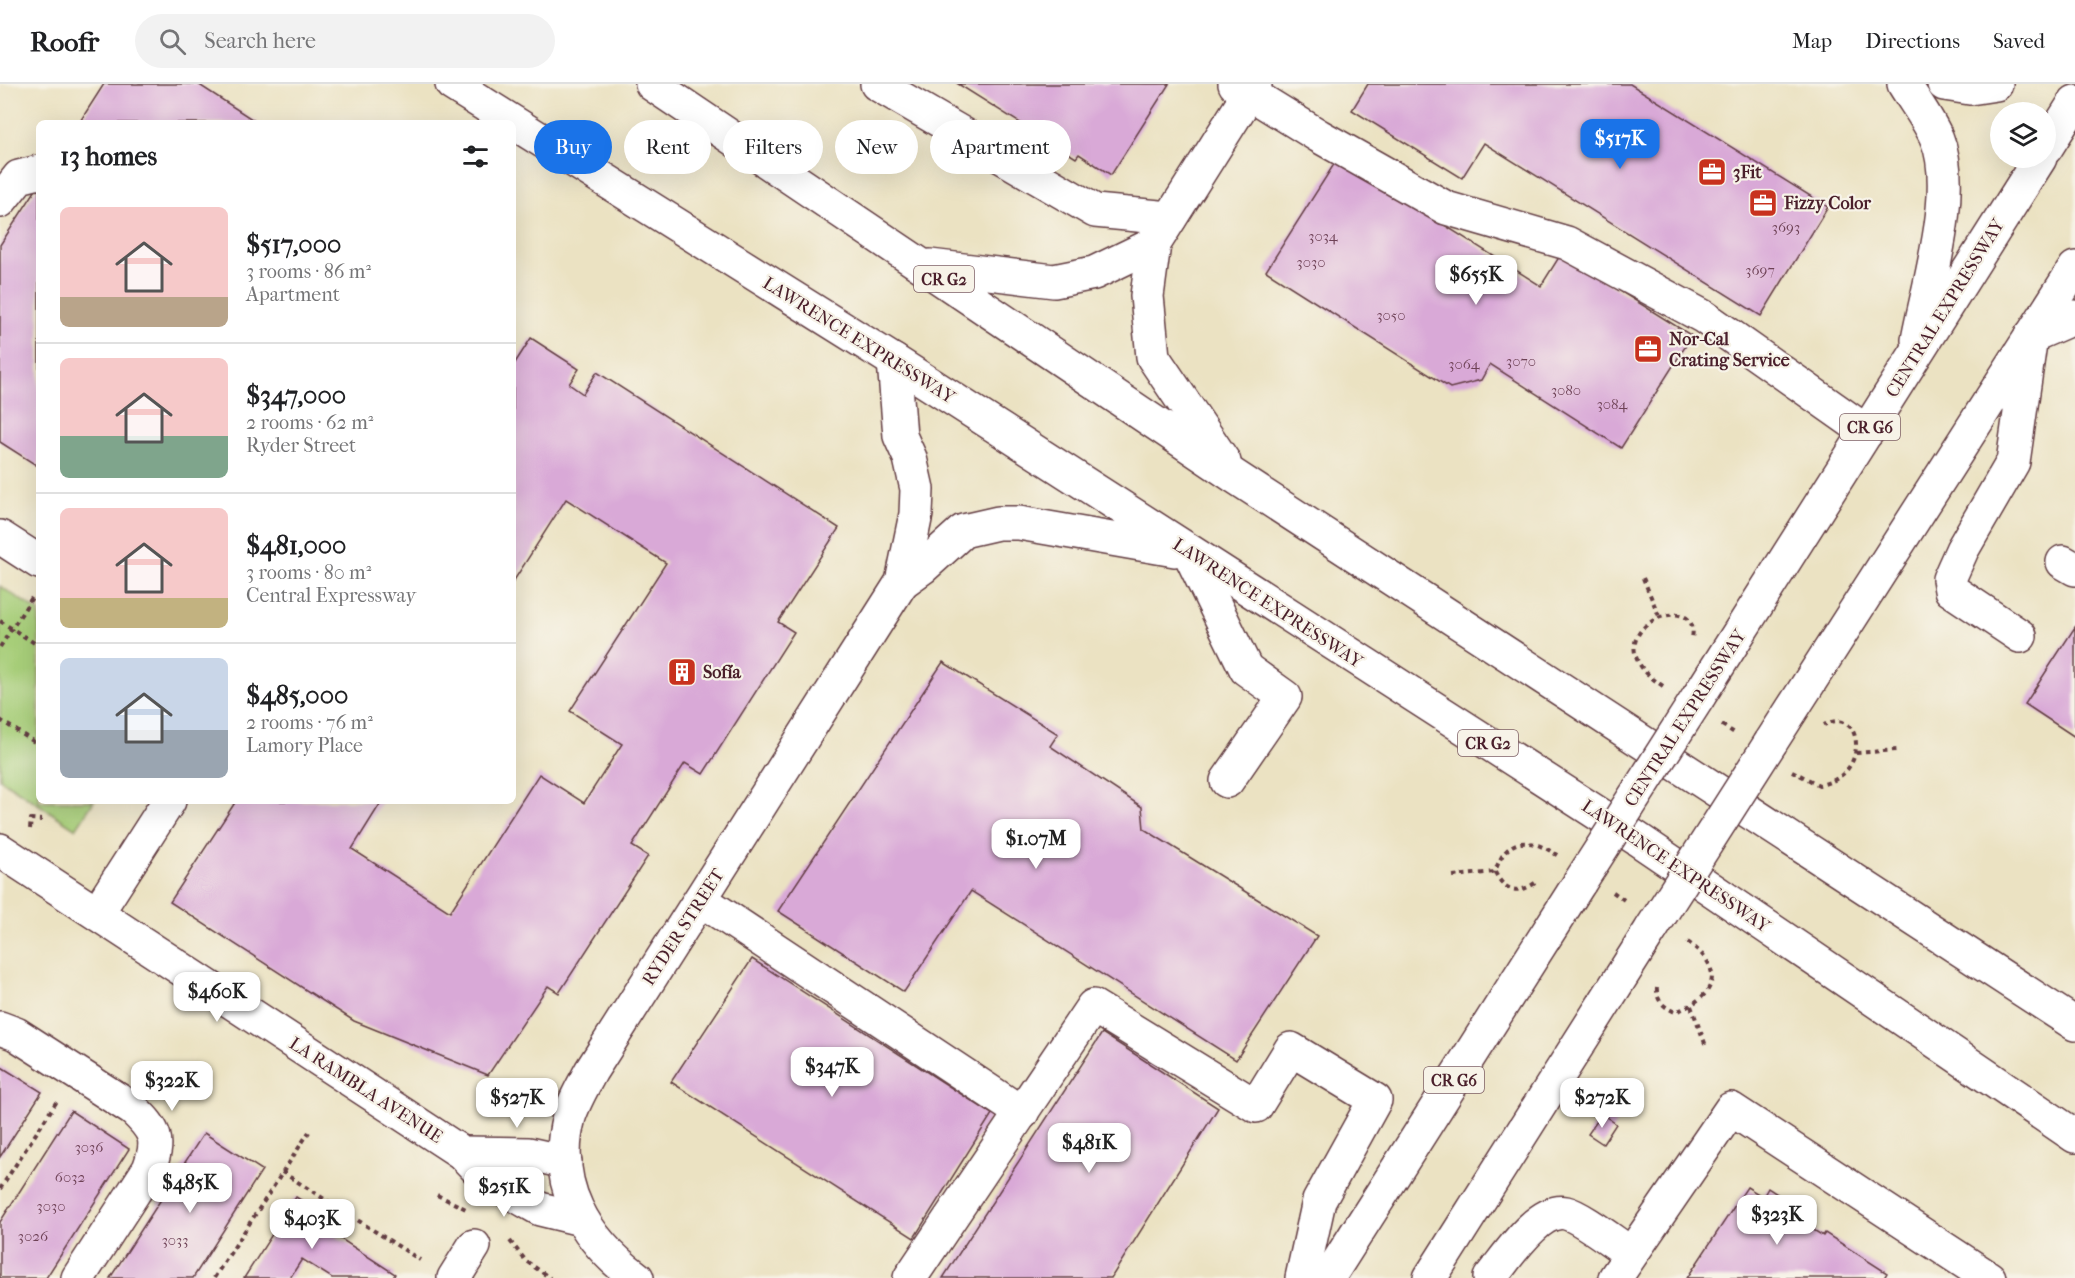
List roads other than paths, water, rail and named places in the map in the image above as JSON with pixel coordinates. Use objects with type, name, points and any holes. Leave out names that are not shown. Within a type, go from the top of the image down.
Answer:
[{"type":"main road","name":"LAWRENCE EXPRESSWAY","points":[[452,84],[509,120]]},
{"type":"main road","name":"CR G2","points":[[652,84],[925,265],[1234,476],[2075,1024]]},
{"type":"main road","points":[[877,84],[1095,211],[1162,231]]},
{"type":"main road","points":[[1904,84],[1937,140],[1943,165],[1945,200],[1915,357]]},
{"type":"main road","points":[[1944,84],[1970,88],[1996,84]]},
{"type":"main road","points":[[1234,476],[1153,357],[1147,296],[1162,231],[1247,87],[1319,136],[1446,208],[1567,243],[1704,317],[1867,432]]},
{"type":"main road","points":[[2056,132],[2075,102]]},
{"type":"main road","name":"LAWRENCE EXPRESSWAY","points":[[516,124],[894,361],[1636,838],[2075,1136]]},
{"type":"main road","name":"CENTRAL EXPRESSWAY","points":[[1328,1278],[1580,882],[1685,694],[1867,432],[2034,168]]},
{"type":"main road","points":[[0,201],[19,177],[36,173]]},
{"type":"main road","points":[[925,265],[1054,280],[1094,273],[1162,231]]},
{"type":"main road","points":[[1430,1278],[1652,928],[1756,740],[2075,268]]},
{"type":"main road","points":[[2031,336],[2075,317]]},
{"type":"main road","points":[[2020,636],[1951,590],[1949,579],[1962,550],[2013,462],[2031,336]]},
{"type":"main road","points":[[894,361],[900,436],[910,458],[917,489],[916,514],[902,582]]},
{"type":"main road","points":[[902,582],[923,567],[963,531],[998,524],[1019,523],[1190,552],[1245,669],[1285,697],[1227,781]]},
{"type":"main road","points":[[0,537],[36,560]]},
{"type":"main road","name":"RYDER STREET","points":[[637,1278],[603,1250],[581,1219],[571,1197],[566,1162],[566,1131],[579,1093],[902,582]]},
{"type":"main road","points":[[97,913],[167,804]]},
{"type":"main road","name":"LA RAMBLA AVENUE","points":[[0,850],[462,1153],[487,1179],[540,1209],[581,1219]]},
{"type":"main road","points":[[700,900],[1022,1113]]},
{"type":"main road","points":[[910,1278],[1093,1006],[1256,1106],[1291,1050],[1375,1100],[1319,1201],[1302,1278]]},
{"type":"main road","points":[[0,1028],[16,1034],[134,1110],[149,1124],[156,1137],[155,1154],[149,1169],[78,1278]]},
{"type":"main road","points":[[1490,1278],[1530,1229],[1556,1213],[1568,1213],[1622,1265],[1731,1109],[1989,1278]]},
{"type":"main road","name":"LA RAMBLA AVENUE","points":[[462,1153],[529,1154],[566,1162]]},
{"type":"main road","points":[[1445,1278],[1477,1202]]},
{"type":"main road","points":[[454,1278],[474,1246]]},
{"type":"place","name":"3Fit","points":[[1712,172]]},
{"type":"place","name":"Fizzy Color","points":[[1763,203]]},
{"type":"place","name":"Nor-Cal Crating Service","points":[[1648,349]]},
{"type":"place","name":"Sofía","points":[[682,672]]}]
